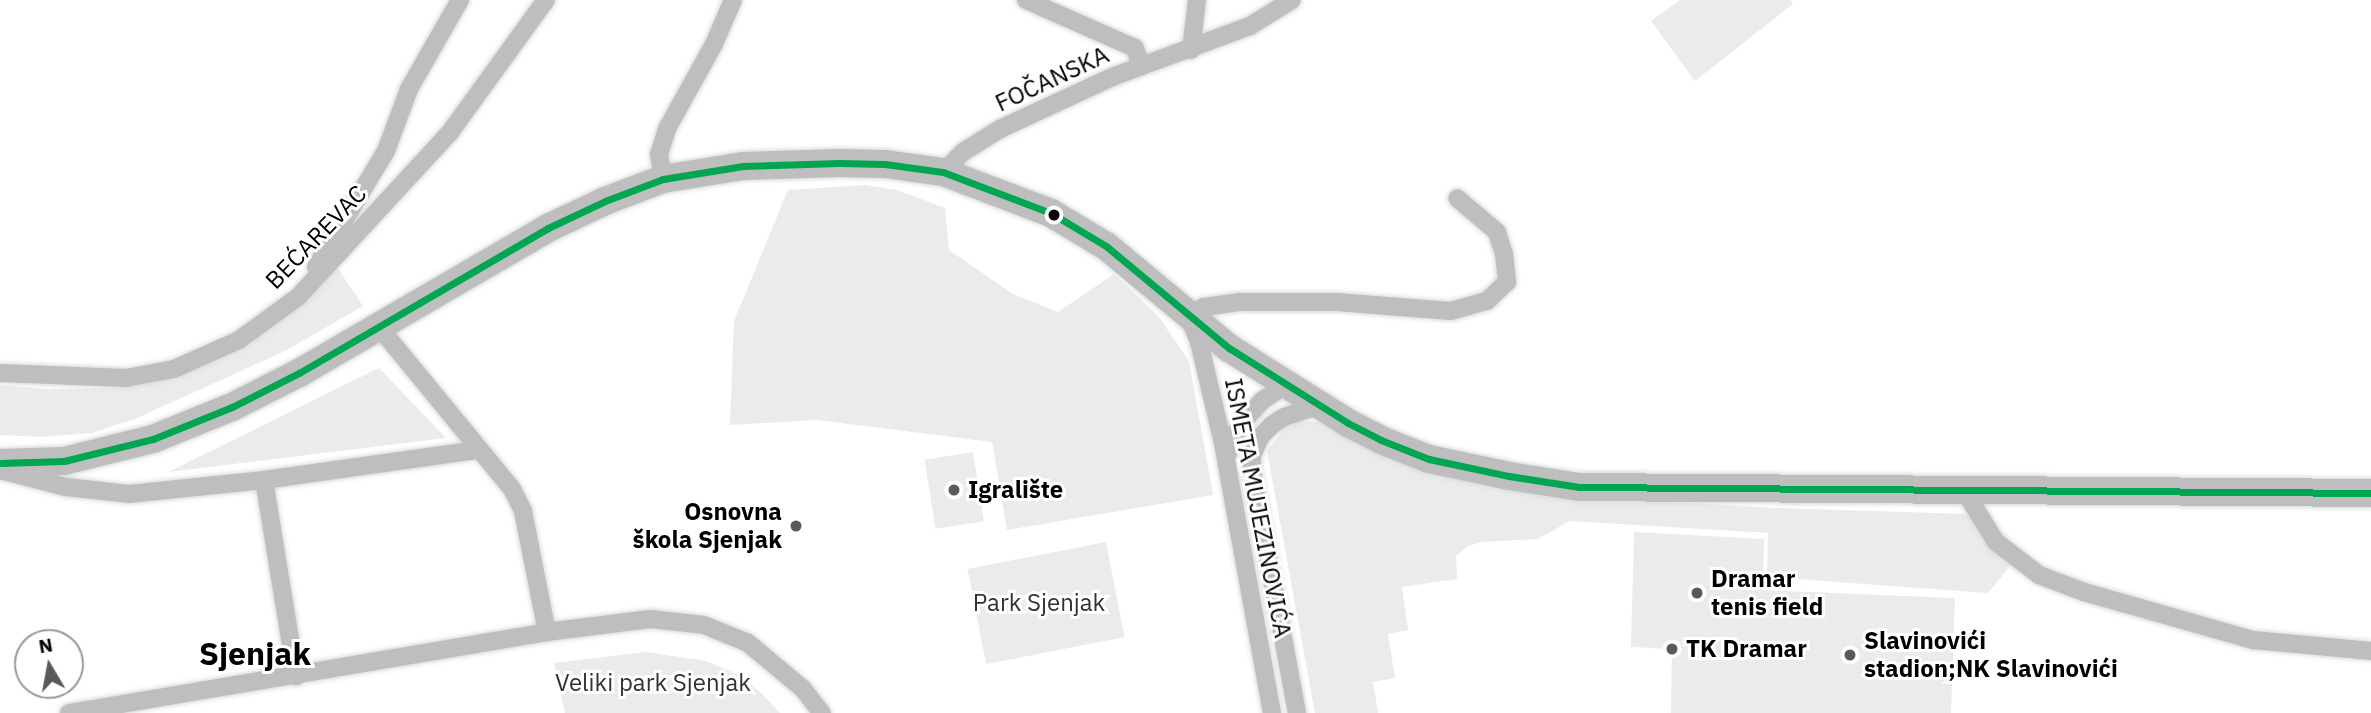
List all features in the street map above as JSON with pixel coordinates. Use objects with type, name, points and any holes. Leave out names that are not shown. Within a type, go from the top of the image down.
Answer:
[{"type":"main road","points":[[0,463],[64,461],[153,439],[232,407],[299,373],[548,229],[605,201],[663,179],[743,166],[885,164],[943,172],[1051,213],[1106,246],[1229,348],[1286,385],[1381,440],[1429,459],[1579,487],[2371,493]]},
{"type":"street","points":[[298,297],[386,151],[409,89],[460,0]]},
{"type":"street","name":"BEĆAREVAC","points":[[0,373],[126,378],[174,369],[239,340],[298,297],[451,131],[545,0]]},
{"type":"street","points":[[663,179],[659,154],[668,127],[713,44],[733,0]]},
{"type":"street","points":[[1026,0],[1135,48],[1141,66]]},
{"type":"street","points":[[1191,50],[1197,0]]},
{"type":"street","name":"FOČANSKA","points":[[943,172],[963,152],[1000,129],[1141,66],[1191,50],[1250,26],[1292,0]]},
{"type":"street","points":[[1188,315],[1204,307],[1240,302],[1337,302],[1451,311],[1487,301],[1507,282],[1504,254],[1497,232],[1457,198]]},
{"type":"street","name":"ISMETA MUJEZINOVIĆA","points":[[1188,315],[1199,342],[1226,459],[1272,713]]},
{"type":"street","points":[[379,327],[512,489],[523,511],[547,632]]},
{"type":"street","points":[[1226,459],[1237,431],[1247,417],[1263,400],[1286,385]]},
{"type":"street","name":"ISMETA MUJEZINOVIĆA","points":[[1297,713],[1252,470],[1252,455],[1261,436],[1272,425],[1284,417],[1320,405]]},
{"type":"street","points":[[0,470],[66,487],[119,494],[264,480],[478,450]]},
{"type":"street","points":[[264,480],[296,676]]},
{"type":"street","points":[[1965,492],[1996,542],[2039,575],[2097,596],[2253,640],[2371,651]]},
{"type":"street","points":[[69,713],[547,632],[650,619],[704,625],[732,635],[764,655],[803,689],[822,713]]},
{"type":"green space","points":[[1680,0],[1790,0],[1793,4],[1695,81],[1651,21]]},
{"type":"green space","points":[[865,185],[897,190],[945,208],[949,250],[1013,294],[1058,312],[1114,274],[1159,317],[1189,361],[1213,495],[1007,530],[992,442],[817,420],[730,425],[734,321],[788,190]]},
{"type":"green space","points":[[337,267],[363,306],[285,351],[137,418],[92,433],[42,437],[0,435],[0,385],[47,389],[119,388],[178,375]]},
{"type":"green space","points":[[379,368],[446,438],[168,472]]},
{"type":"green space","points":[[1301,421],[1317,422],[1343,434],[1581,497],[1776,508],[1968,514],[1990,529],[2015,560],[1988,593],[1767,577],[1768,533],[1570,521],[1538,539],[1481,542],[1468,546],[1456,556],[1457,579],[1402,587],[1408,630],[1388,634],[1395,678],[1373,682],[1378,713],[1315,713],[1267,451],[1287,426]]},
{"type":"green space","name":"Igralište","points":[[973,452],[984,521],[936,529],[925,460]]},
{"type":"green space","points":[[1634,532],[1764,539],[1763,590],[1955,598],[1951,713],[1671,713],[1672,649],[1631,647]]},
{"type":"green space","name":"Park Sjenjak","points":[[1106,542],[1125,637],[986,664],[968,569]]},
{"type":"green space","name":"Veliki park Sjenjak","points":[[646,652],[706,661],[736,674],[760,692],[780,713],[565,713],[554,663]]},
{"type":"transit line","points":[[0,463],[64,461],[153,439],[232,407],[299,373],[548,228],[605,201],[663,179],[743,166],[839,163],[885,164],[943,172],[1051,213],[1106,246],[1229,348],[1348,423],[1381,440],[1429,459],[1579,487],[2371,493]]},
{"type":"place","name":"Igralište","points":[[954,490]]},
{"type":"place","name":"Osnovna škola Sjenjak","points":[[796,526]]},
{"type":"place","name":"Dramar tenis field","points":[[1697,593]]},
{"type":"place","name":"TK Dramar","points":[[1672,649]]},
{"type":"place","name":"Slavinovići stadion;NK Slavinovići","points":[[1850,655]]},
{"type":"district","name":"Sjenjak","points":[[255,653]]}]
